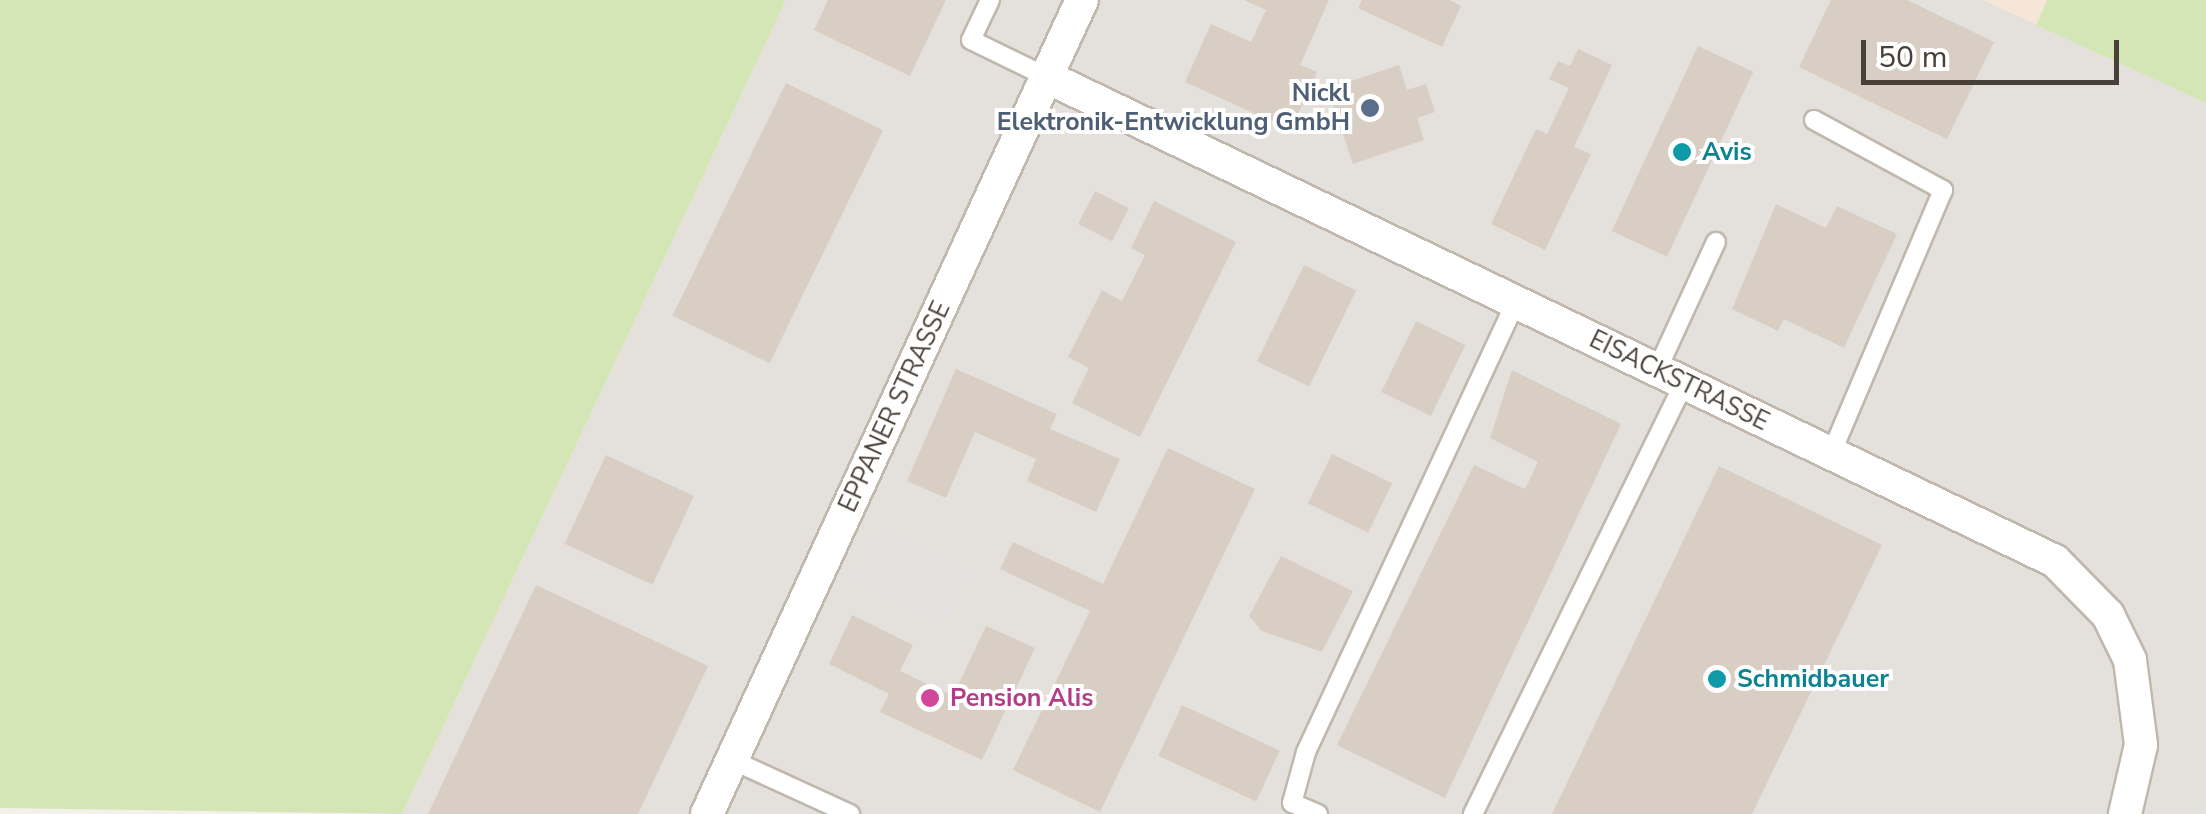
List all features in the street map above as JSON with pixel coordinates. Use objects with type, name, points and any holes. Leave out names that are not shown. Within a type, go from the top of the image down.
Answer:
[{"type":"street","name":"EPPANER STRASSE","points":[[707,814],[1082,0]]},
{"type":"street","name":"EISACKSTRASSE","points":[[1047,77],[2055,562],[2085,585],[2120,638],[2138,690],[2140,744],[2125,814]]},
{"type":"lane","points":[[990,0],[972,40],[1047,77]]},
{"type":"lane","points":[[1814,120],[1943,190],[1831,454]]},
{"type":"lane","points":[[1473,814],[1670,376],[1716,242]]},
{"type":"lane","points":[[1318,814],[1292,802],[1306,752],[1516,302]]},
{"type":"lane","points":[[732,760],[850,814]]},
{"type":"shaded area","points":[[786,0],[1983,0],[2206,103],[2206,814],[402,814]]},
{"type":"shaded area","points":[[1983,0],[2047,0],[2036,25]]},
{"type":"shaded area","points":[[879,526],[971,569],[945,625],[853,582]]},
{"type":"green space","points":[[0,0],[786,0],[402,814],[0,808]]},
{"type":"green space","points":[[2047,0],[2206,0],[2206,103],[2036,25]]},
{"type":"building","points":[[828,0],[946,0],[910,76],[814,30]]},
{"type":"building","points":[[1244,0],[1329,0],[1300,65],[1317,72],[1291,130],[1185,82],[1211,24],[1251,42],[1266,10]]},
{"type":"building","points":[[1362,0],[1449,0],[1461,6],[1442,47],[1358,8]]},
{"type":"building","points":[[1831,0],[1907,0],[1994,42],[1947,139],[1799,67]]},
{"type":"building","name":"Avis","points":[[1698,46],[1753,72],[1667,257],[1612,231]]},
{"type":"building","points":[[1578,49],[1612,65],[1574,147],[1591,154],[1545,250],[1491,224],[1536,129],[1547,134],[1569,88],[1549,79],[1558,61],[1570,66]]},
{"type":"building","points":[[1399,65],[1407,90],[1426,84],[1435,112],[1417,118],[1424,140],[1353,164],[1328,89]]},
{"type":"building","points":[[786,83],[883,130],[770,363],[672,316]]},
{"type":"building","points":[[1095,191],[1129,208],[1112,241],[1078,224]]},
{"type":"building","points":[[1154,201],[1236,242],[1140,437],[1072,403],[1089,368],[1068,357],[1102,290],[1122,301],[1145,255],[1131,248]]},
{"type":"building","points":[[1776,204],[1826,228],[1837,206],[1897,234],[1844,348],[1784,319],[1778,331],[1732,309]]},
{"type":"building","points":[[1304,265],[1356,290],[1309,387],[1257,361]]},
{"type":"building","points":[[1416,321],[1465,345],[1431,416],[1381,392]]},
{"type":"building","points":[[956,369],[1057,414],[1050,429],[1120,459],[1096,512],[1027,481],[1036,459],[975,432],[946,498],[907,481]]},
{"type":"building","points":[[1512,370],[1621,424],[1445,798],[1337,745],[1474,465],[1525,489],[1538,462],[1490,438]]},
{"type":"building","points":[[1168,448],[1255,489],[1100,812],[1013,770],[1090,611],[1000,569],[1013,542],[1103,584]]},
{"type":"building","points":[[1332,454],[1392,483],[1368,533],[1308,503]]},
{"type":"building","points":[[606,455],[694,496],[652,585],[565,544]]},
{"type":"building","name":"Schmidbauer","points":[[1719,466],[1882,545],[1752,814],[1552,814]]},
{"type":"building","points":[[1281,556],[1353,591],[1322,652],[1262,631],[1249,616]]},
{"type":"building","points":[[536,585],[708,666],[638,814],[428,814]]},
{"type":"building","points":[[852,615],[913,645],[900,671],[953,696],[986,626],[1035,648],[982,760],[880,712],[889,694],[829,664]]},
{"type":"building","points":[[1182,705],[1280,751],[1256,801],[1158,756]]},
{"type":"place","name":"Nickl Elektronik-Entwicklung GmbH","points":[[1370,108]]},
{"type":"place","name":"Avis","points":[[1682,152]]},
{"type":"place","name":"Schmidbauer","points":[[1717,679]]},
{"type":"place","name":"Pension Alis","points":[[930,698]]}]
